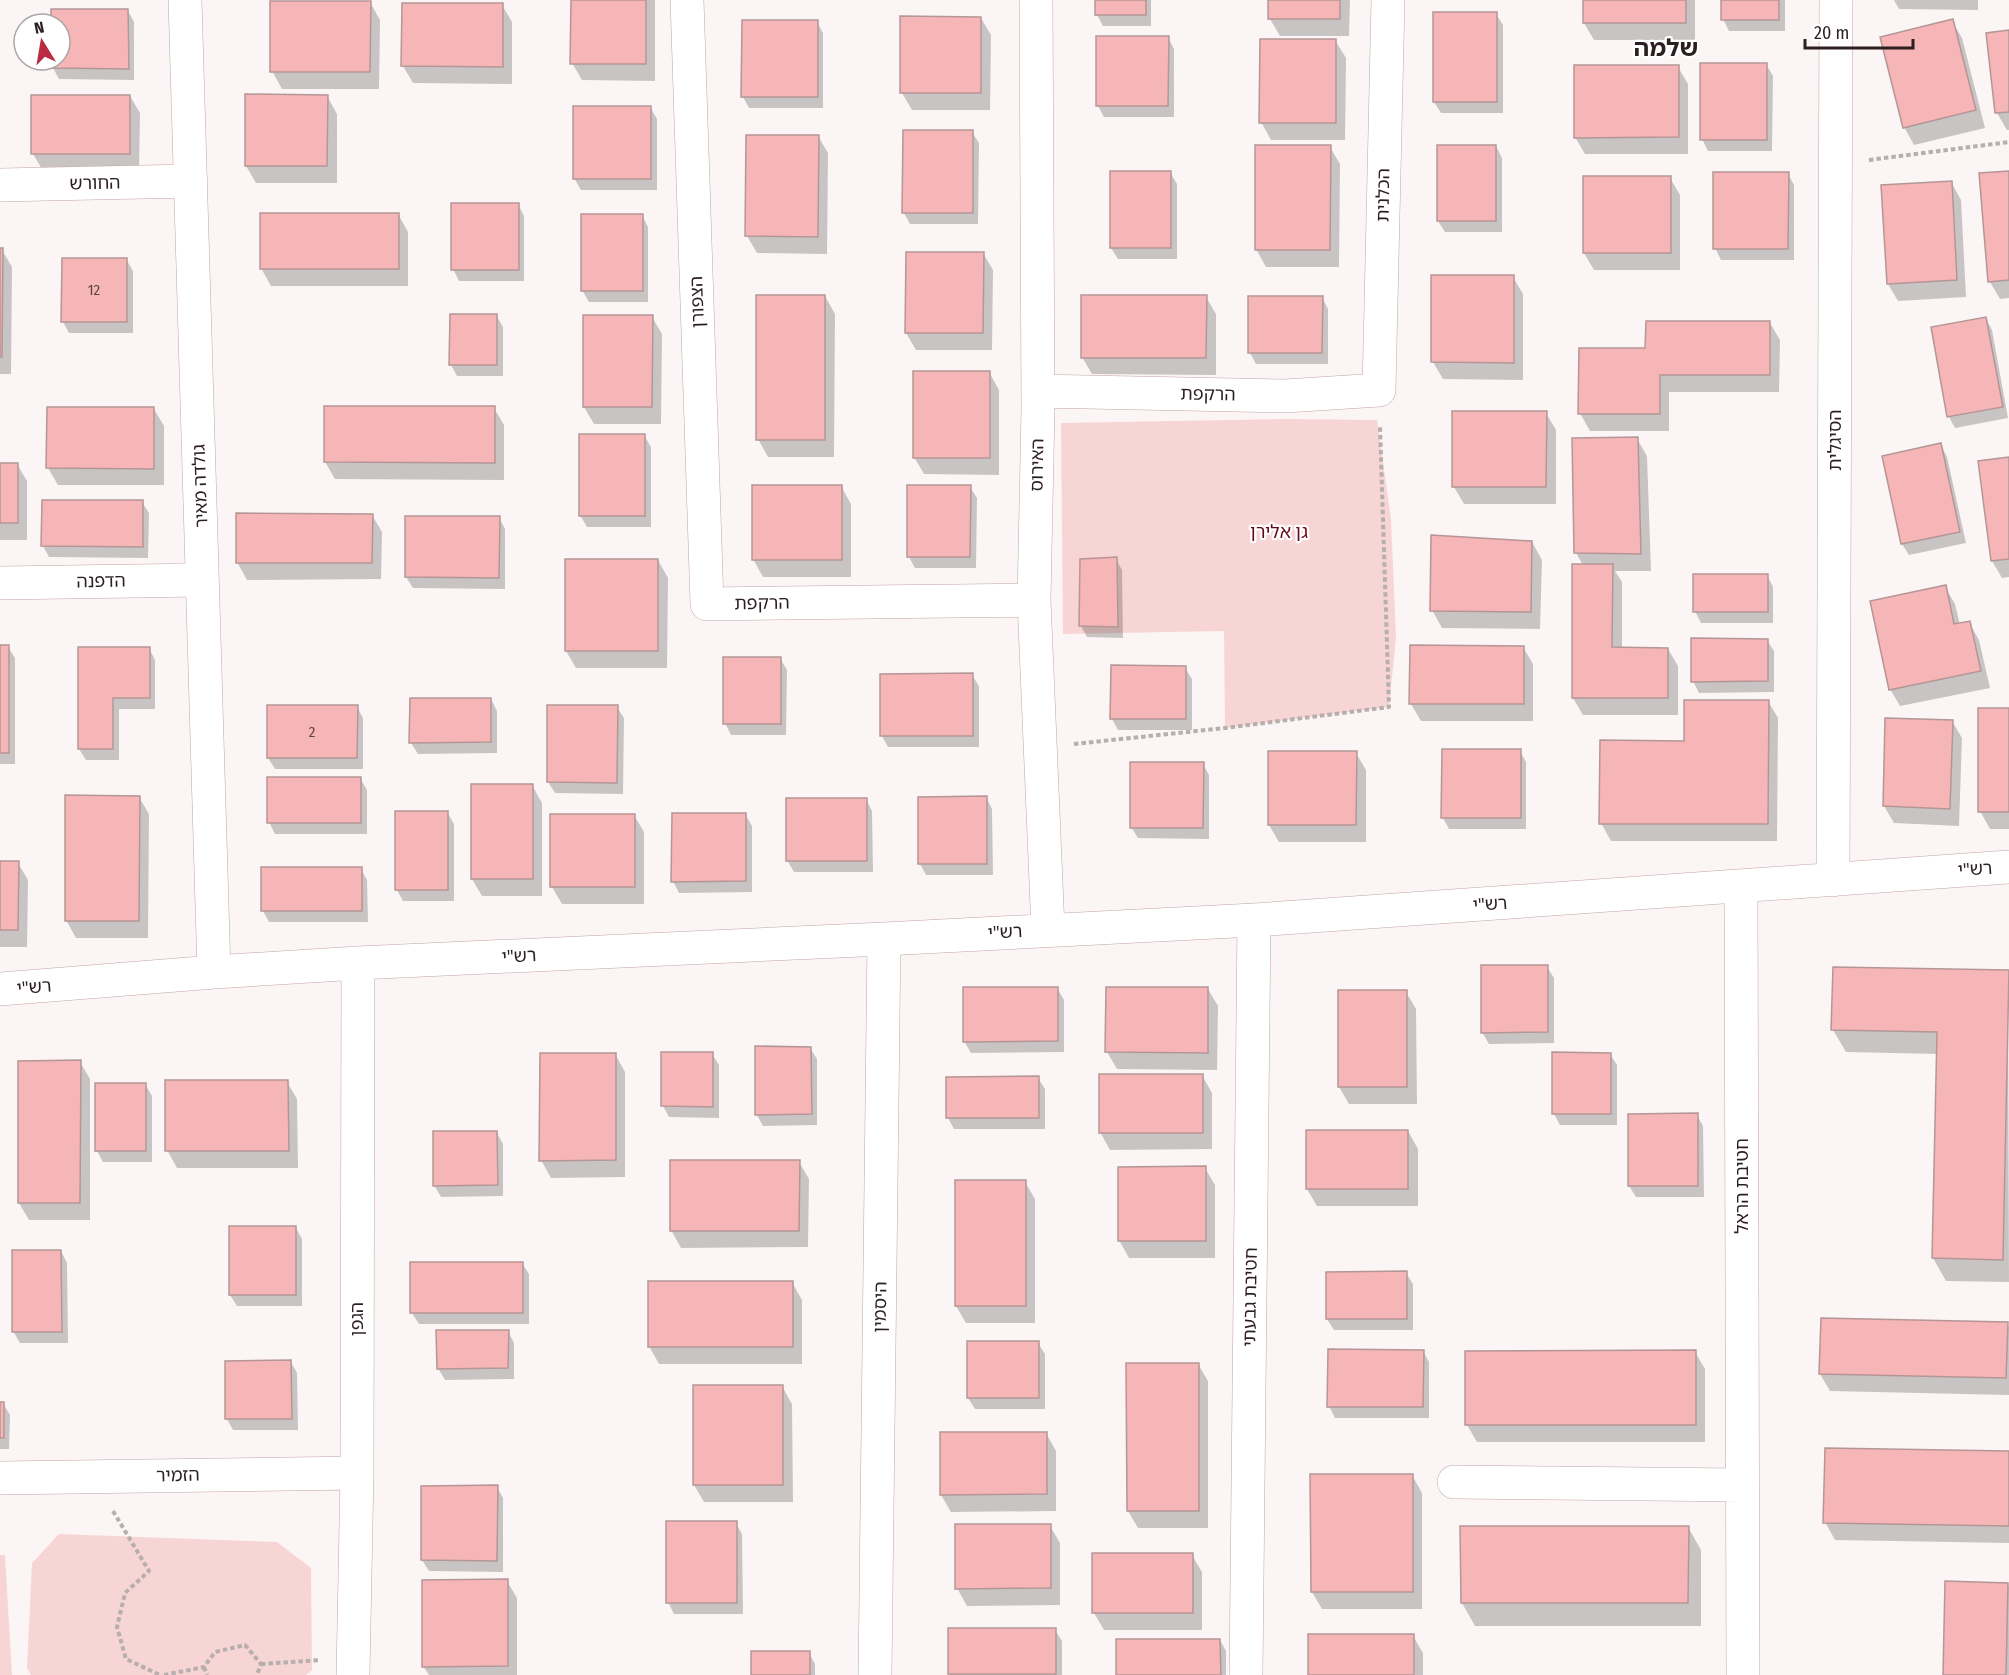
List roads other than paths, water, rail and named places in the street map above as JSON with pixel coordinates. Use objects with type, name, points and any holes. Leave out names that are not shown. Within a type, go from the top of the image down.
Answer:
[{"type":"street","name":"גולדה מאיר","points":[[185,0],[214,972]]},
{"type":"street","name":"הצפורן","points":[[687,0],[707,604]]},
{"type":"street","name":"האירוס","points":[[1035,0],[1038,391],[1034,600],[1048,930]]},
{"type":"street","name":"הכלנית","points":[[1379,390],[1388,0]]},
{"type":"street","name":"הסיגלית","points":[[1833,880],[1836,0]]},
{"type":"street","name":"החורש","points":[[0,185],[191,181]]},
{"type":"street","name":"הרקפת","points":[[1038,391],[1286,396],[1379,390]]},
{"type":"street","name":"הדפנה","points":[[0,583],[202,580]]},
{"type":"street","name":"הרקפת","points":[[707,604],[1034,600]]},
{"type":"street","name":"רש\"י","points":[[0,990],[214,972],[358,963],[1254,920],[2009,867]]},
{"type":"street","name":"חטיבת הראל","points":[[1741,887],[1743,1675]]},
{"type":"street","name":"חטיבת גבעתי","points":[[1246,1675],[1254,920]]},
{"type":"street","name":"היסמין","points":[[875,1675],[884,939]]},
{"type":"street","name":"הגפן","points":[[353,1666],[357,1473],[358,963]]},
{"type":"street","name":"הזמיר","points":[[0,1478],[357,1473]]},
{"type":"street","points":[[1454,1482],[1743,1485]]},
{"type":"district","name":"שלמה","points":[[1666,48]]},
{"type":"park label","name":"גן אלירן","points":[[1279,532]]}]
